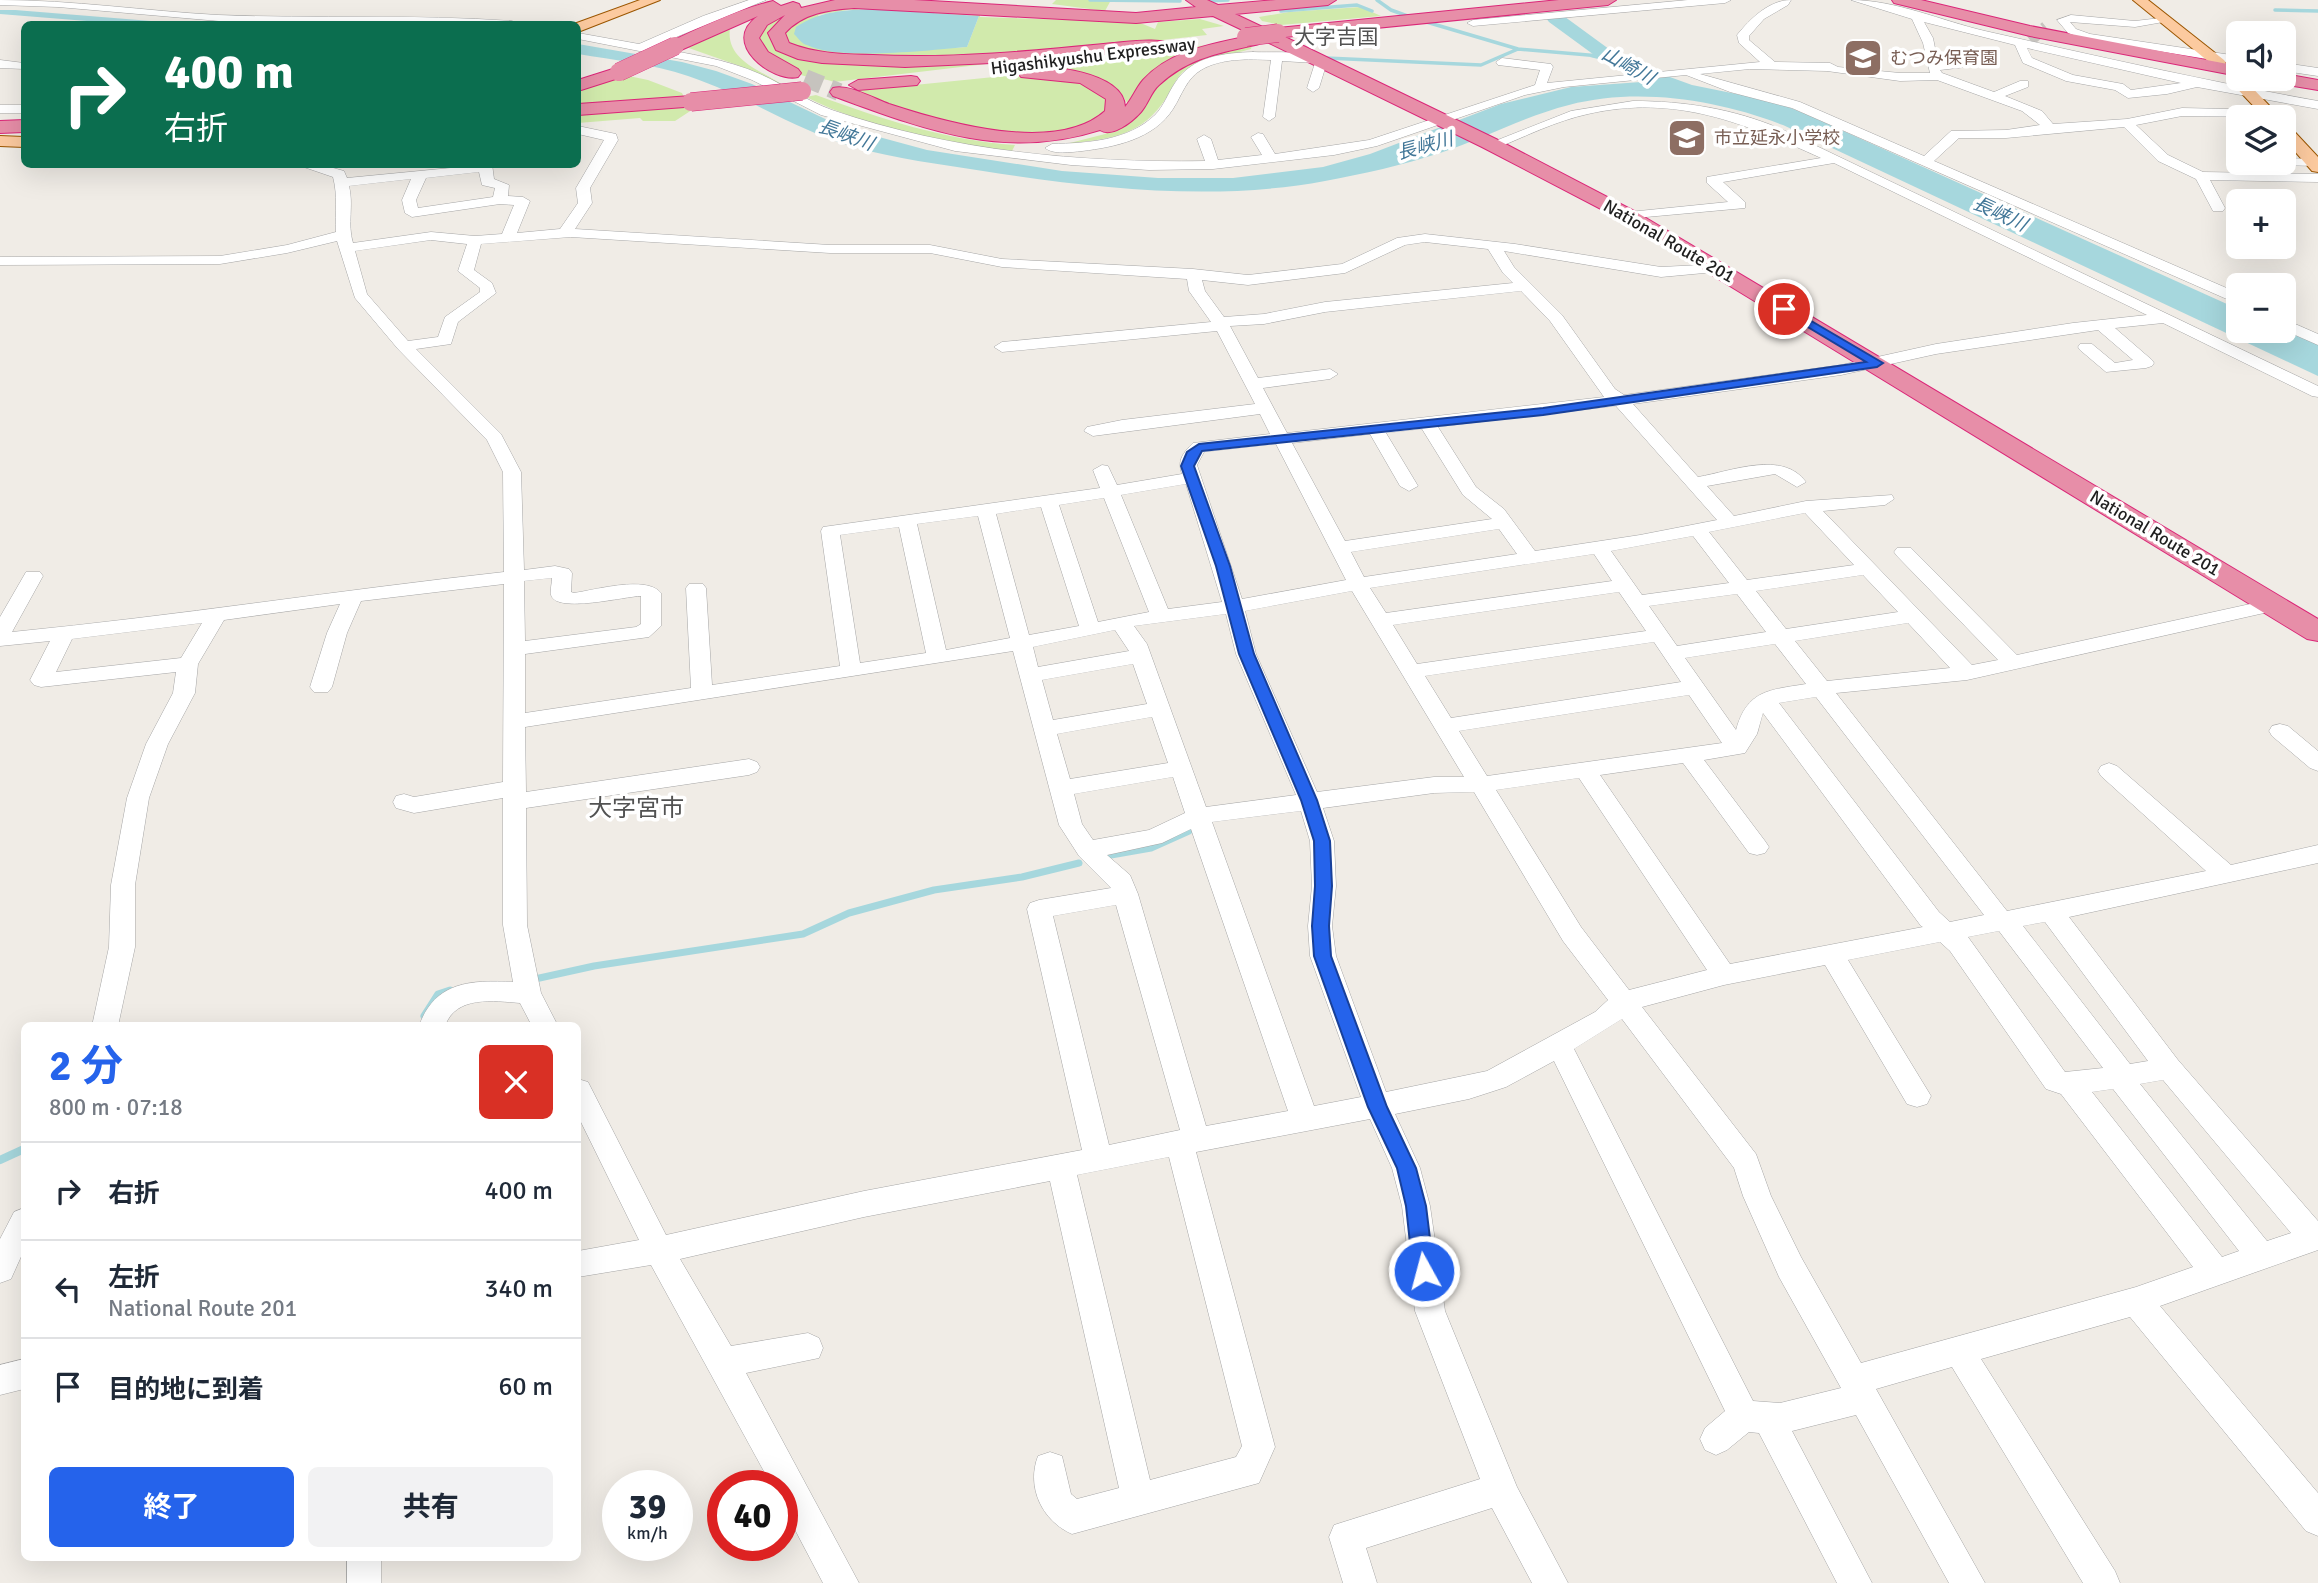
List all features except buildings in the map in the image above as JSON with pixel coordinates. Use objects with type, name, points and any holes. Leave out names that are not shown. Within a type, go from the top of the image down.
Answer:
[{"type":"highway","points":[[907,0],[1117,13],[1280,0]]},
{"type":"highway","points":[[800,83],[761,55],[750,40],[753,26],[769,15],[803,5],[831,2],[882,3],[1116,18],[1207,6],[1328,0]]},
{"type":"highway","points":[[858,85],[995,74],[1057,75],[1097,84],[1111,92],[1117,103],[1111,116],[1087,129],[1056,135],[1018,137],[948,127],[832,93],[888,117],[952,134],[1011,142],[1056,141],[1094,134],[1122,120],[1134,109],[1149,84],[1175,62],[1249,39],[1443,15],[1608,0]]},
{"type":"highway","points":[[1900,0],[2226,73]]},
{"type":"highway","points":[[581,85],[619,72],[743,15],[797,1]]},
{"type":"highway","points":[[797,1],[753,16],[740,27],[737,39],[744,53],[751,59],[800,83]]},
{"type":"highway","points":[[882,3],[846,4],[803,13],[780,27],[776,40],[790,51],[804,55],[868,61],[953,61],[1071,54],[1141,46],[1166,47]]},
{"type":"highway","name":"National Route 201","points":[[1207,6],[1490,144],[1629,216],[1877,363],[2318,632]]},
{"type":"highway","name":"Higashikyushu Expressway","points":[[581,110],[691,102],[800,83],[858,85],[1249,39]]},
{"type":"highway","points":[[2296,81],[2318,85]]},
{"type":"highway","points":[[1,138],[21,129]]},
{"type":"main road","points":[[581,27],[653,0]]},
{"type":"main road","points":[[2140,0],[2214,59]]},
{"type":"main road","points":[[2249,92],[2261,105]]},
{"type":"main road","points":[[1,138],[21,141]]},
{"type":"main road","points":[[2296,144],[2317,169]]},
{"type":"street","points":[[642,47],[717,14],[760,0]]},
{"type":"street","points":[[1473,23],[1725,0]]},
{"type":"street","points":[[1770,64],[1744,41],[1742,34],[1760,17],[1785,0]]},
{"type":"street","points":[[1857,0],[1918,18],[2197,83],[2318,105]]},
{"type":"street","points":[[0,2],[58,4],[219,18],[467,21]]},
{"type":"street","points":[[2046,27],[2063,7],[2079,19]]},
{"type":"street","points":[[1918,18],[1918,27],[1926,36],[1949,50],[1936,72]]},
{"type":"street","points":[[2165,19],[2143,24],[2063,20],[2073,32],[2088,37],[2226,60]]},
{"type":"street","points":[[2113,22],[2129,41]]},
{"type":"street","points":[[581,37],[719,63],[756,77],[826,112],[956,147],[1149,166],[1213,165],[1334,151],[1372,143],[1542,87],[1564,83],[1770,64],[1830,66],[1835,71],[1900,77],[1936,72],[1974,62]]},
{"type":"street","points":[[2027,42],[2020,46],[2026,60],[2070,78],[2119,87],[2128,94],[2167,90],[2197,83]]},
{"type":"street","points":[[1020,155],[1030,149],[1094,145],[1133,134],[1160,117],[1183,78],[1196,69],[1232,56],[1318,60],[1313,88]]},
{"type":"street","points":[[1269,117],[1277,57]]},
{"type":"street","points":[[1502,62],[1547,67],[1542,87]]},
{"type":"street","points":[[0,64],[21,66]]},
{"type":"street","points":[[2296,69],[2318,72]]},
{"type":"street","points":[[1686,72],[1723,86],[1796,105],[2226,294]]},
{"type":"street","points":[[1936,72],[2037,114],[2050,128]]},
{"type":"street","points":[[1992,97],[2024,83]]},
{"type":"street","points":[[1490,144],[1589,110],[1664,106],[1706,110],[1744,119],[1770,128],[1836,159],[2318,392]]},
{"type":"street","points":[[0,109],[21,109]]},
{"type":"street","points":[[1926,161],[1956,134],[2006,134],[2127,123],[2182,112],[2226,113]]},
{"type":"street","points":[[2223,113],[2226,117]]},
{"type":"street","points":[[2127,123],[2163,158],[2201,176],[2317,169]]},
{"type":"street","points":[[565,233],[585,203],[583,188],[611,140],[611,137],[581,131]]},
{"type":"street","points":[[1258,137],[1272,160]]},
{"type":"street","points":[[1204,139],[1213,165]]},
{"type":"street","points":[[1629,216],[1740,205],[1712,180],[1836,159]]},
{"type":"street","points":[[2296,165],[2317,169]]},
{"type":"street","points":[[316,168],[339,174],[345,198],[342,210],[346,241],[360,295],[404,346],[495,438],[506,457],[514,490],[515,925],[528,993],[543,1022]]},
{"type":"street","points":[[360,168],[362,181]]},
{"type":"street","points":[[342,183],[471,168]]},
{"type":"street","points":[[485,168],[487,182],[502,185],[500,200]]},
{"type":"street","points":[[420,175],[409,200],[411,212],[428,212],[500,200],[524,203],[508,236]]},
{"type":"street","points":[[2201,176],[2218,208]]},
{"type":"street","points":[[425,237],[428,212]]},
{"type":"street","points":[[0,261],[220,260],[346,241],[425,237],[475,240],[565,233],[830,249],[930,249],[1002,263],[1270,279],[1308,271],[1345,268],[1392,246],[1415,239],[1493,245],[1661,272],[1715,267]]},
{"type":"street","points":[[404,346],[445,341],[451,320],[480,302],[488,293],[487,286],[466,271],[475,240]]},
{"type":"street","points":[[1493,245],[1508,270],[1556,318],[1609,393],[1620,400],[1728,521]]},
{"type":"street","points":[[1193,274],[1197,291],[1221,324],[1339,548],[1364,583],[1382,620],[1572,934],[1745,1163],[1756,1196],[1790,1267],[1968,1583]]},
{"type":"street","points":[[1002,347],[1221,324],[1325,307],[1525,286]]},
{"type":"street","points":[[1551,1583],[1501,1489],[1430,1311],[1416,1206],[1406,1168],[1378,1107],[1323,956],[1320,926],[1324,886],[1322,841],[1309,800],[1246,654],[1223,566],[1188,466],[1191,455],[1199,447],[1428,425],[1620,400],[1877,363],[1879,360],[1936,349],[2100,324],[2166,318]]},
{"type":"street","points":[[2086,347],[2112,368],[2146,363],[2100,324]]},
{"type":"street","points":[[2296,330],[2318,340]]},
{"type":"street","points":[[1252,384],[1330,374]]},
{"type":"street","points":[[1093,431],[1122,425],[1265,408]]},
{"type":"street","points":[[1428,425],[1469,491],[1504,523],[1527,554]]},
{"type":"street","points":[[1376,430],[1409,486]]},
{"type":"street","points":[[1694,483],[1775,469],[1787,472],[1797,482]]},
{"type":"street","points":[[1102,470],[1160,615]]},
{"type":"street","points":[[852,669],[830,531],[1111,492],[1150,482],[1192,478]]},
{"type":"street","points":[[513,722],[937,658],[1160,615],[1233,607],[1364,583],[1602,548],[1806,506],[1885,499]]},
{"type":"street","points":[[1048,500],[1091,630]]},
{"type":"street","points":[[985,509],[1071,825],[1087,850],[1121,881],[1126,894],[1188,1140],[1259,1447],[1247,1471],[1072,1517],[1056,1503],[1051,1468]]},
{"type":"street","points":[[1813,511],[1966,673]]},
{"type":"street","points":[[907,520],[937,658]]},
{"type":"street","points":[[1339,548],[1504,523]]},
{"type":"street","points":[[1700,533],[2262,1256]]},
{"type":"street","points":[[1904,552],[2013,663]]},
{"type":"street","points":[[1603,554],[1737,748]]},
{"type":"street","points":[[1382,620],[1630,594],[1743,587],[1867,569]]},
{"type":"street","points":[[0,638],[64,634],[555,572],[562,573],[561,595],[572,599],[643,589],[651,593],[651,626],[642,633],[514,649]]},
{"type":"street","points":[[0,638],[33,576]]},
{"type":"street","points":[[696,588],[702,693]]},
{"type":"street","points":[[321,687],[337,633],[353,596]]},
{"type":"street","points":[[1737,748],[1746,734],[1752,711],[1765,700],[1819,688],[1966,673],[2273,605]]},
{"type":"street","points":[[106,1022],[122,947],[123,885],[138,797],[157,744],[184,692],[188,664],[217,614]]},
{"type":"street","points":[[1413,671],[1666,644],[1781,636],[1913,616]]},
{"type":"street","points":[[1120,622],[1137,644],[1305,1119]]},
{"type":"street","points":[[64,634],[41,680],[188,664]]},
{"type":"street","points":[[1031,675],[1141,656]]},
{"type":"street","points":[[1447,726],[1695,687]]},
{"type":"street","points":[[1765,700],[1930,919],[1959,944],[2056,1081],[2070,1085],[2169,1068]]},
{"type":"street","points":[[1045,729],[1160,709]]},
{"type":"street","points":[[2280,730],[2318,763]]},
{"type":"street","points":[[1087,850],[1154,837],[1198,816],[1309,800],[1434,786],[1482,784],[1737,748]]},
{"type":"street","points":[[1687,753],[1758,847]]},
{"type":"street","points":[[404,802],[414,804],[514,795],[749,767]]},
{"type":"street","points":[[1061,788],[1181,768]]},
{"type":"street","points":[[1584,769],[1724,975]]},
{"type":"street","points":[[2109,771],[2233,874]]},
{"type":"street","points":[[2173,812],[2233,874]]},
{"type":"street","points":[[581,1264],[778,1227],[864,1204],[1469,1088],[1496,1079],[1559,1045],[1604,1019],[1625,1002],[1724,975],[2233,874],[2318,854]]},
{"type":"street","points":[[1098,1159],[1039,909],[1126,894]]},
{"type":"street","points":[[1716,1439],[1757,1418],[1809,1413],[1858,1389],[1959,1351],[2136,1301],[2314,1238],[2169,1068],[2051,911]]},
{"type":"street","points":[[1831,954],[1917,1096]]},
{"type":"street","points":[[432,1022],[440,1007],[448,1000],[461,995],[486,991],[528,993]]},
{"type":"street","points":[[1559,1045],[1685,1293],[1855,1583]]},
{"type":"street","points":[[2070,1085],[2216,1273]]},
{"type":"street","points":[[581,1096],[659,1251],[723,1362],[842,1583]]},
{"type":"street","points":[[1060,1166],[1138,1500]]},
{"type":"street","points":[[0,1269],[21,1227]]},
{"type":"street","points":[[2136,1301],[2318,1519]]},
{"type":"street","points":[[723,1362],[808,1348]]},
{"type":"street","points":[[1959,1351],[2102,1583]]},
{"type":"street","points":[[0,1380],[21,1375]]},
{"type":"street","points":[[1360,1583],[1346,1537],[1501,1489]]},
{"type":"street","points":[[364,1561],[364,1583]]},
{"type":"green space","points":[[1056,0],[1111,0],[1105,11],[1052,4]]},
{"type":"green space","points":[[810,7],[780,20],[768,34],[773,44],[783,53],[1020,60],[834,82],[805,76],[772,57],[756,37],[763,22],[783,12]]},
{"type":"green space","points":[[855,7],[980,14],[980,17],[1138,22],[1155,29],[1158,22],[1200,19],[1224,26],[1202,29],[1207,35],[1135,43],[935,58],[806,52],[784,40],[786,27],[794,22],[819,12]],"holes":[[[872,9],[979,16],[967,47],[842,52],[818,15]]]},
{"type":"green space","points":[[1361,7],[1381,16],[1281,25],[1262,21],[1259,17],[1289,12]]},
{"type":"green space","points":[[730,28],[730,40],[740,57],[787,88],[740,66],[683,46]]},
{"type":"green space","points":[[1207,45],[1209,47],[1184,55],[1152,74],[1128,104],[1114,87],[1093,78],[1053,71],[1015,70]]},
{"type":"green space","points":[[1252,45],[1251,49],[1206,60],[1190,67],[1177,79],[1165,100],[1152,115],[1131,130],[1107,138],[1066,144],[1105,134],[1135,116],[1158,81],[1189,59]]},
{"type":"green space","points":[[619,74],[648,80],[682,93],[684,97],[581,105],[581,87]]},
{"type":"green space","points":[[1004,76],[1045,77],[1076,82],[1100,92],[1108,101],[1105,110],[1080,126],[1050,134],[1017,135],[947,123],[855,91]]},
{"type":"green space","points":[[816,95],[889,120],[938,133],[1015,145],[1012,151],[907,133],[855,118],[806,97]]},
{"type":"green space","points":[[698,106],[675,121],[643,121],[640,118],[581,123],[581,113]]},
{"type":"water","points":[[872,9],[979,16],[967,47],[885,53],[840,52],[805,44],[794,34],[796,27],[823,15]]},
{"type":"water","points":[[0,10],[15,10],[151,21],[87,21],[0,14]]},
{"type":"water","name":"長峡川","points":[[581,45],[682,62],[716,71],[752,84],[842,127],[927,150],[1062,171],[1158,178],[1233,178],[1323,167],[1370,154],[1501,104],[1571,87],[1646,80],[1618,64],[1590,57],[1596,53],[1609,55],[1692,85],[1776,102],[1808,115],[2226,304],[2226,333],[1783,125],[1705,103],[1650,97],[1596,100],[1536,115],[1440,153],[1354,175],[1283,187],[1197,192],[1068,183],[918,161],[870,151],[832,140],[730,93],[674,72],[581,54]]},
{"type":"water","points":[[2296,335],[2318,345],[2318,376],[2248,343],[2296,343]]},
{"type":"waterway","points":[[1090,0],[1180,1]]},
{"type":"waterway","points":[[1206,1],[1228,0]]},
{"type":"waterway","points":[[1377,0],[1391,10],[1413,18]]},
{"type":"waterway","points":[[1281,11],[1357,5],[1372,11]]},
{"type":"waterway","points":[[2275,10],[2318,11]]},
{"type":"waterway","name":"山崎川","points":[[1555,18],[1607,56],[1648,74]]},
{"type":"waterway","points":[[1423,21],[1518,49]]},
{"type":"waterway","points":[[1326,58],[1481,65],[1518,49]]},
{"type":"waterway","points":[[1518,49],[1600,56]]},
{"type":"waterway","points":[[1111,855],[1151,848],[1189,831]]},
{"type":"waterway","points":[[535,979],[594,966],[803,934],[849,913],[934,890],[1022,877],[1079,863]]},
{"type":"waterway","points":[[424,1016],[438,994],[450,990]]},
{"type":"waterway","points":[[0,1160],[21,1150]]},
{"type":"tunnel","points":[[2030,40],[2046,27]]},
{"type":"tunnel","points":[[805,78],[839,92]]},
{"type":"place","name":"むつみ保育園","points":[[1863,58]]},
{"type":"place","name":"市立延永小学校","points":[[1687,138]]},
{"type":"district","name":"大字吉国","points":[[1336,37]]},
{"type":"district","name":"大字宮市","points":[[636,808]]},
{"type":"route","points":[[1424,1271],[1416,1206],[1406,1168],[1378,1107],[1323,956],[1320,926],[1324,886],[1322,841],[1309,800],[1246,654],[1223,566],[1188,466],[1191,455],[1199,447],[1543,411],[1877,363],[1784,309]]}]
